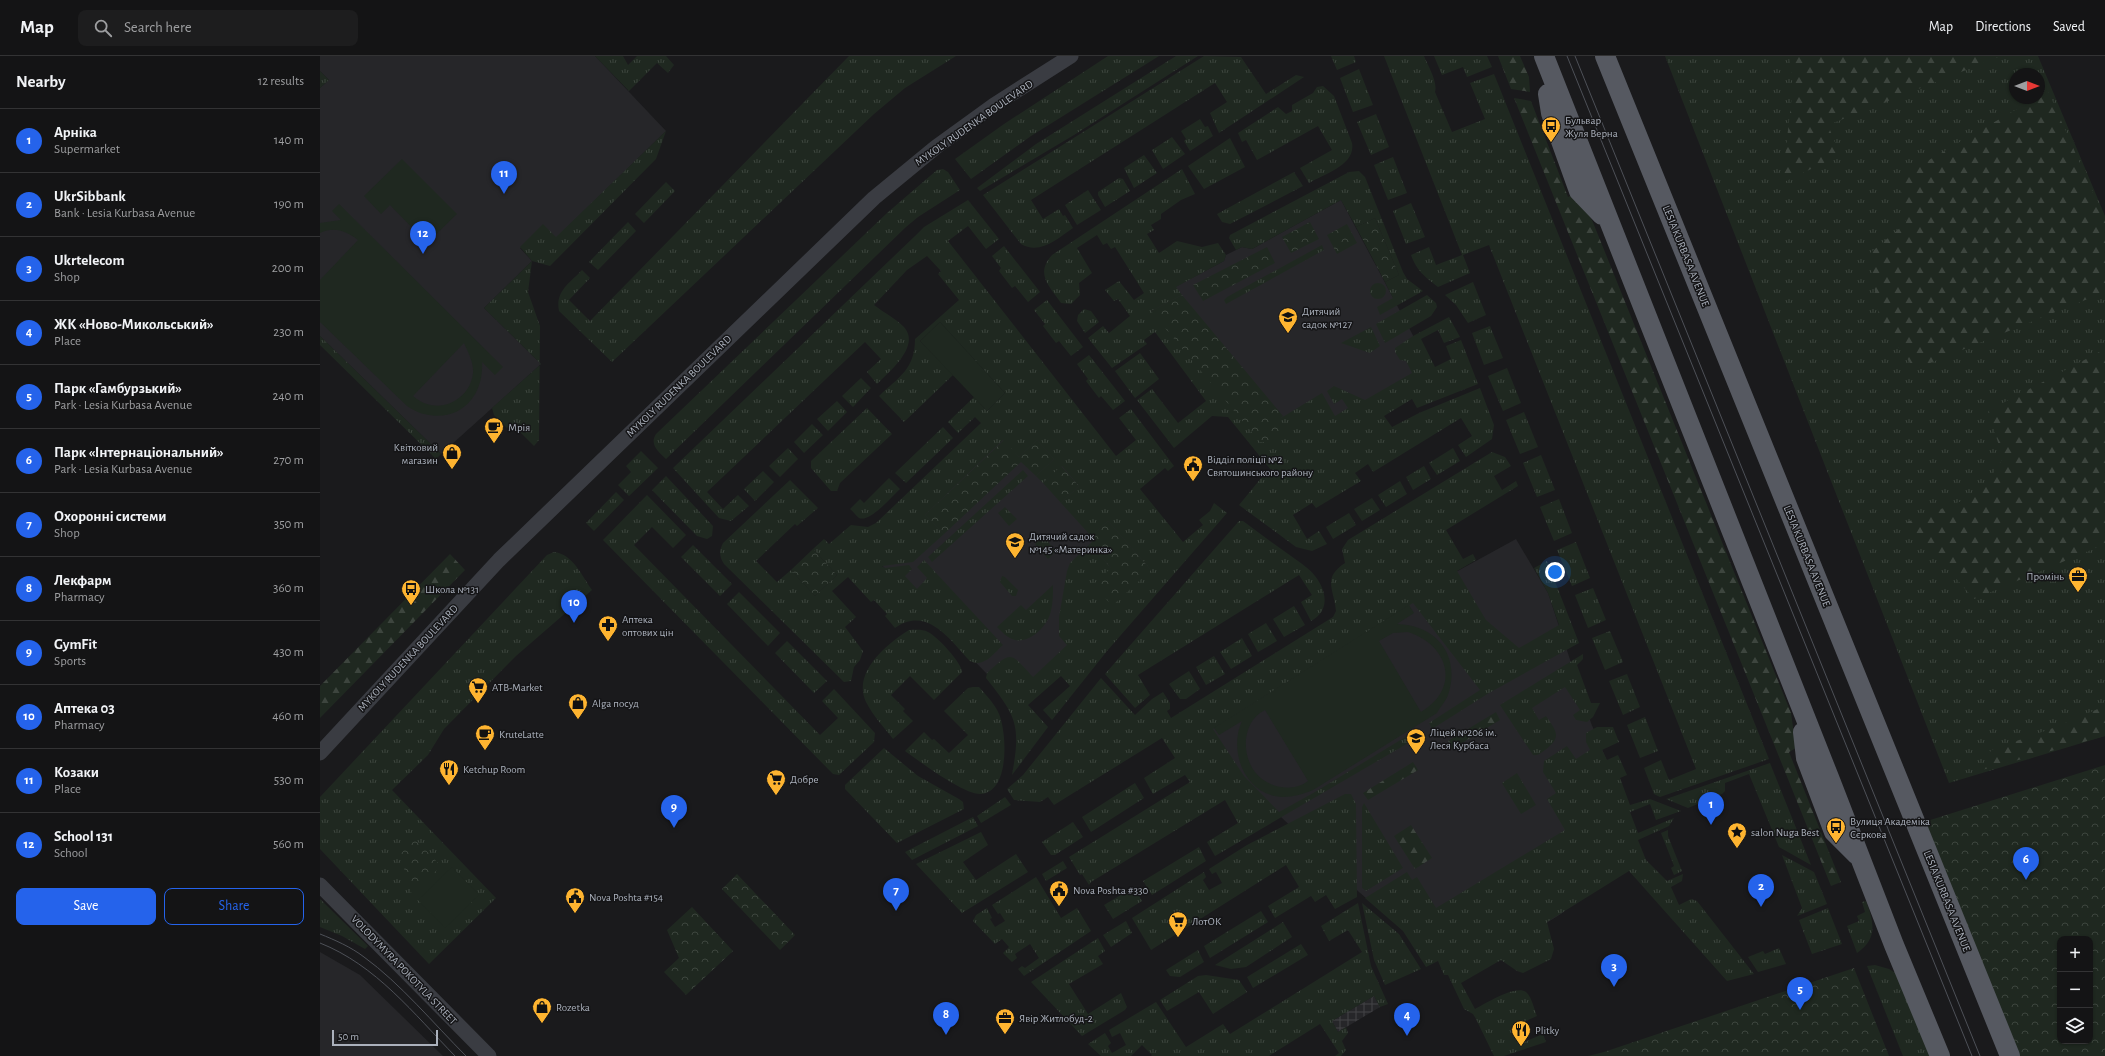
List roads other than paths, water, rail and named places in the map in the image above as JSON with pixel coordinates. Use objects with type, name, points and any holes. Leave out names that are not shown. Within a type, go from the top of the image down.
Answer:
[{"type":"main road","name":"LESIA KURBASA AVENUE","points":[[1605,56],[2010,1056]]},
{"type":"main road","points":[[1546,63],[1549,104],[1579,191],[1604,217],[1610,227],[1798,699],[1806,758],[1834,832],[1857,855],[1864,868],[1940,1056]]},
{"type":"street","name":"MYKOLY RUDENKA BOULEVARD","points":[[320,753],[499,560],[874,198],[936,147],[994,105],[1071,56]]},
{"type":"street","name":"VOLODYMYRA POKOTYLA STREET","points":[[320,884],[489,1056]]},
{"type":"tram line","points":[[1567,56],[1972,1056]]},
{"type":"tram line","points":[[1575,56],[1980,1056]]},
{"type":"tram line","points":[[320,934],[354,950],[377,967],[404,991],[466,1056]]},
{"type":"tram line","points":[[320,943],[340,952],[377,977],[455,1056]]},
{"type":"place","name":"Бульвар Жуля Верна","points":[[1551,143]]},
{"type":"place","name":"Козаки","points":[[504,194]]},
{"type":"place","name":"School 131","points":[[423,254]]},
{"type":"place","name":"Дитячий садок №127","points":[[1288,334]]},
{"type":"place","name":"Мрія","points":[[494,444]]},
{"type":"place","name":"Квітковий магазин","points":[[452,470]]},
{"type":"place","name":"Відділ поліції №2 Святошинського району","points":[[1193,482]]},
{"type":"place","name":"Дитячий садок №145 «Материнка»","points":[[1015,559]]},
{"type":"place","name":"Промінь","points":[[2078,593]]},
{"type":"place","name":"Школа №131","points":[[411,606]]},
{"type":"place","name":"Аптека 03","points":[[574,623]]},
{"type":"place","name":"Аптека оптових цін","points":[[608,642]]},
{"type":"place","name":"ATB-Market","points":[[478,704]]},
{"type":"place","name":"Alga посуд","points":[[578,720]]},
{"type":"place","name":"KruteLatte","points":[[485,751]]},
{"type":"place","name":"Ліцей №206 ім. Леся Курбаса","points":[[1416,755]]},
{"type":"place","name":"Ketchup Room","points":[[449,786]]},
{"type":"place","name":"Добре","points":[[776,796]]},
{"type":"place","name":"Арніка","points":[[1711,825]]},
{"type":"place","name":"GymFit","points":[[674,828]]},
{"type":"place","name":"Вулиця Академіка Сєркова","points":[[1836,844]]},
{"type":"place","name":"salon Nuga Best","points":[[1737,849]]},
{"type":"place","name":"Парк «Інтернаціональний»","points":[[2026,880]]},
{"type":"place","name":"Nova Poshta #330","points":[[1059,907]]},
{"type":"place","name":"UkrSibbank","points":[[1761,907]]},
{"type":"place","name":"Охоронні системи","points":[[896,911]]},
{"type":"place","name":"Nova Poshta #154","points":[[575,914]]},
{"type":"place","name":"ЛотОК","points":[[1178,938]]},
{"type":"place","name":"Ukrtelecom","points":[[1614,987]]},
{"type":"place","name":"Парк «Гамбурзький»","points":[[1800,1010]]},
{"type":"place","name":"Rozetka","points":[[542,1024]]},
{"type":"place","name":"Лекфарм","points":[[946,1035]]},
{"type":"place","name":"Явір Житлобуд-2","points":[[1005,1035]]},
{"type":"place","name":"ЖК «Ново-Микольський»","points":[[1407,1036]]},
{"type":"place","name":"Plitky","points":[[1521,1047]]}]
